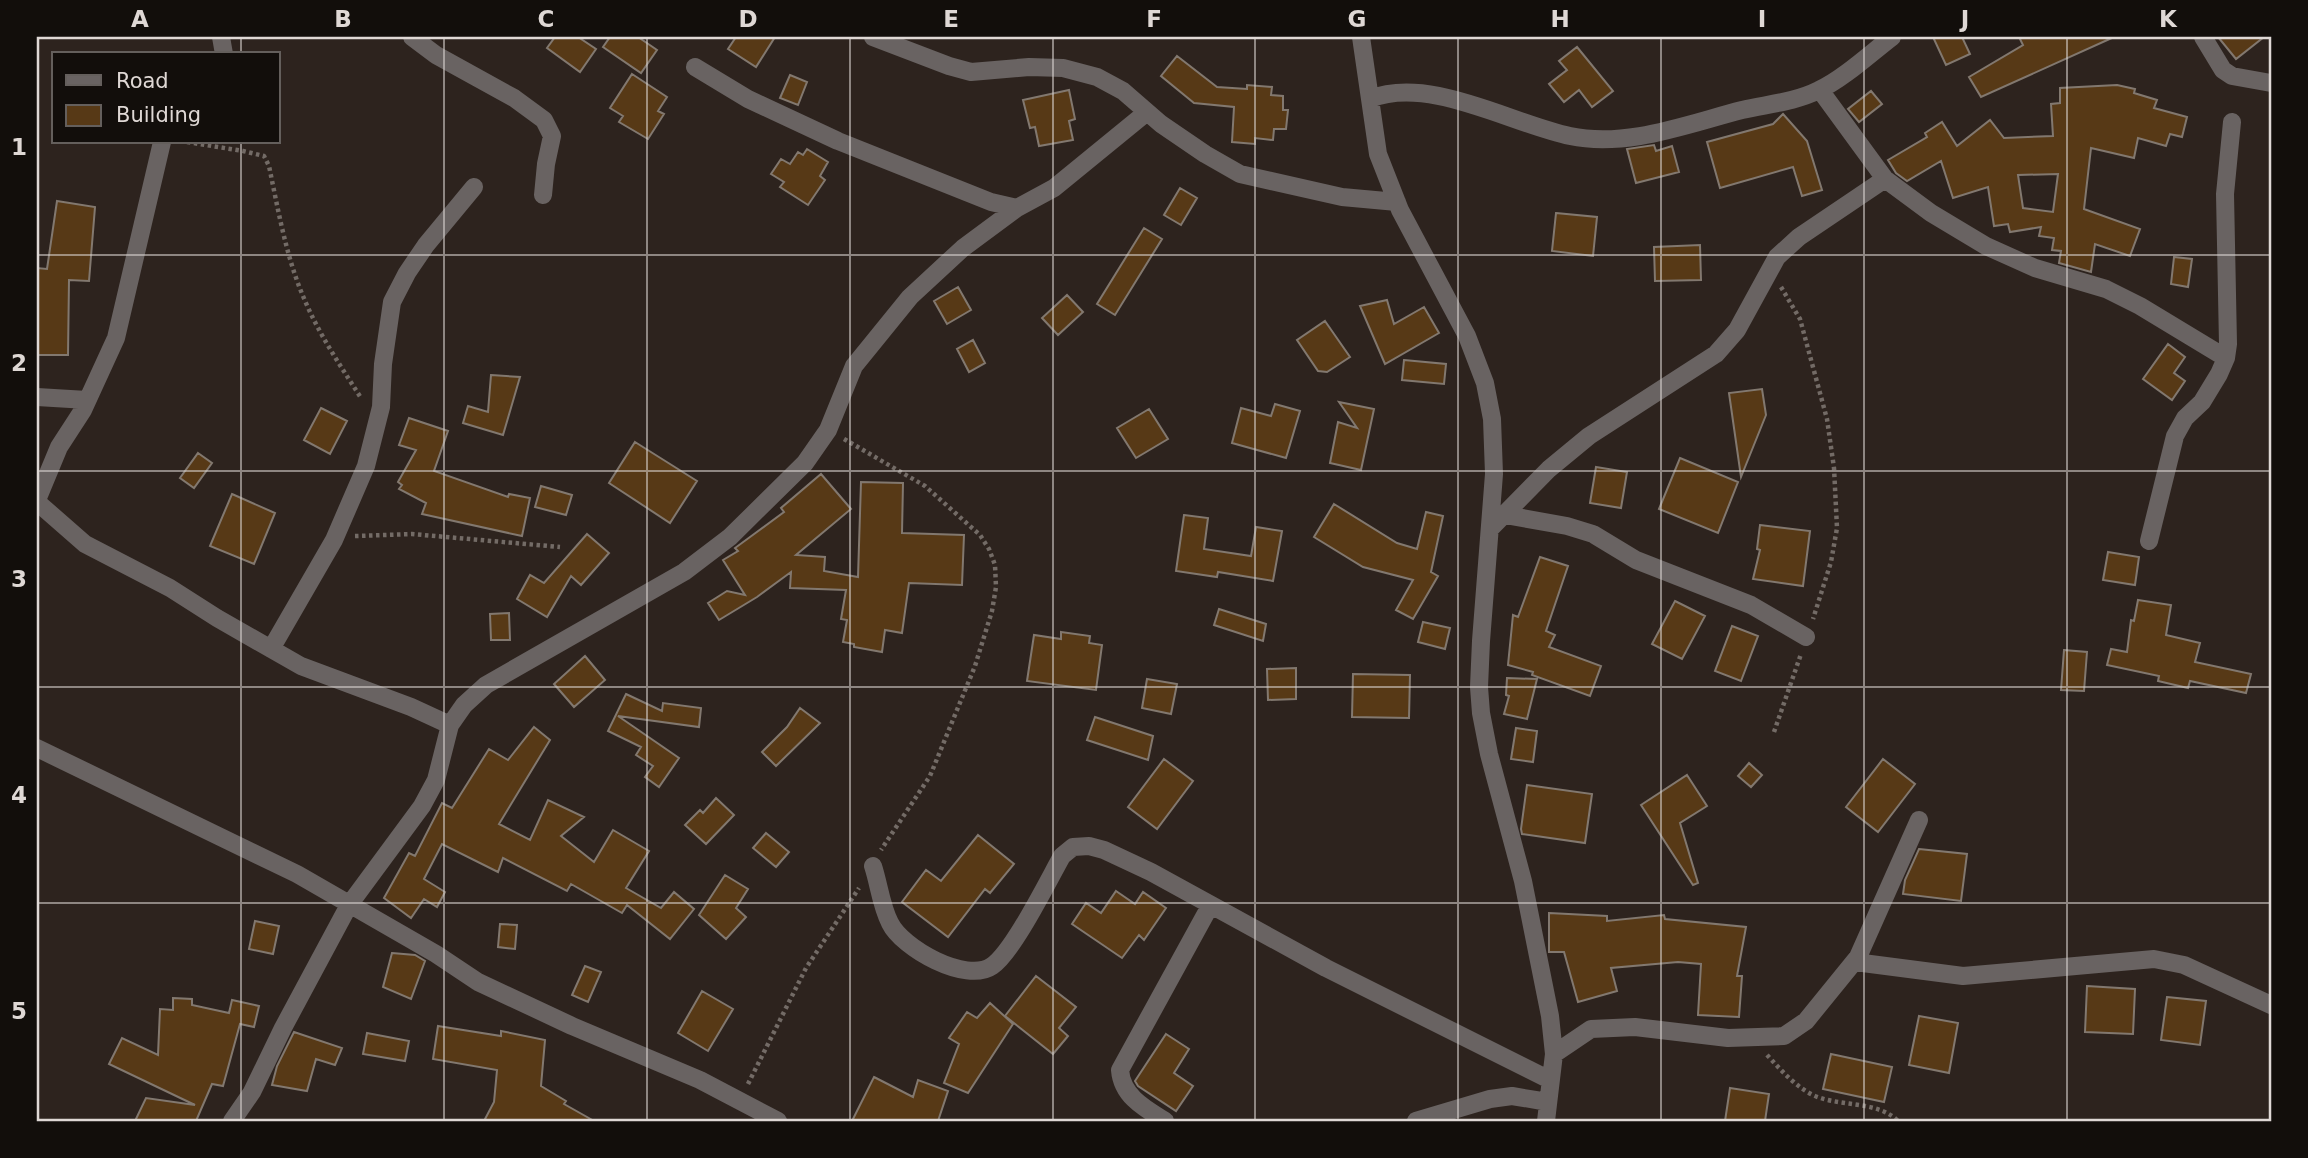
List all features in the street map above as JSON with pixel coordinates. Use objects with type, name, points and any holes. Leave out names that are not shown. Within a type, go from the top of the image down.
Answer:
[{"type":"street","points":[[412,37],[436,55],[514,98],[544,120],[552,136],[543,195]]},
{"type":"street","points":[[873,37],[971,72],[1029,67],[1063,68],[1097,76],[1123,91],[1205,154],[1240,174],[1342,197],[1397,202]]},
{"type":"street","points":[[1361,37],[1378,154],[1397,202],[1467,336],[1485,383],[1492,419],[1494,474],[1480,664],[1481,713],[1489,754],[1523,881],[1550,1016],[1554,1054],[1546,1121]]},
{"type":"street","points":[[1370,99],[1383,93],[1421,94],[1479,106],[1569,136],[1626,138],[1793,100],[1820,90],[1892,37]]},
{"type":"street","points":[[2203,37],[2223,70],[2232,76],[2271,83]]},
{"type":"street","points":[[695,67],[748,99],[838,141],[990,202],[1017,208]]},
{"type":"street","points":[[1820,90],[1885,179],[1931,213],[1986,246],[2035,268],[2106,289],[2140,306],[2226,358]]},
{"type":"street","points":[[232,1121],[252,1092],[349,905],[422,806],[436,780],[450,725],[464,705],[486,685],[684,572],[730,537],[805,463],[828,430],[854,366],[910,297],[963,248],[1017,208],[1054,188],[1147,112]]},
{"type":"street","points":[[2149,541],[2175,436],[2185,418],[2202,402],[2226,358],[2228,285],[2225,194],[2232,122]]},
{"type":"street","points":[[162,144],[116,338],[88,400],[59,447],[37,501],[85,544],[170,588],[301,666],[411,707],[450,725]]},
{"type":"street","points":[[1490,528],[1549,469],[1589,436],[1716,354],[1737,330],[1777,257],[1799,237],[1885,179]]},
{"type":"street","points":[[271,649],[334,540],[366,467],[381,407],[383,364],[392,302],[426,245],[474,187]]},
{"type":"street","points":[[37,397],[88,400]]},
{"type":"street","points":[[1505,515],[1567,526],[1593,534],[1636,560],[1751,605],[1806,637]]},
{"type":"street","points":[[37,748],[297,874],[436,954],[478,982],[572,1026],[700,1080],[778,1121]]},
{"type":"street","points":[[1554,1054],[1591,1029],[1635,1027],[1690,1035],[1753,1039],[1784,1036],[1806,1021],[1855,962],[1919,820]]},
{"type":"street","points":[[873,866],[884,910],[898,936],[916,950],[942,962],[962,970],[975,971],[991,967],[1005,953],[1062,856],[1073,848],[1089,846],[1104,850],[1151,872],[1326,968],[1550,1080]]},
{"type":"street","points":[[1165,1121],[1125,1090],[1120,1070],[1210,906]]},
{"type":"street","points":[[1855,962],[1964,976],[2154,959],[2184,965],[2271,1004]]},
{"type":"street","points":[[1416,1121],[1490,1099],[1512,1096],[1548,1102]]},
{"type":"path","points":[[201,144],[264,156],[269,166],[302,294],[320,334],[377,423]]},
{"type":"path","points":[[1769,269],[1800,319],[1827,419],[1834,468],[1837,528],[1831,562],[1774,732]]},
{"type":"path","points":[[739,1101],[806,968],[930,776],[975,666],[992,611],[996,587],[995,565],[980,535],[925,486],[828,430]]},
{"type":"path","points":[[334,540],[363,535],[412,534],[561,547]]},
{"type":"path","points":[[1753,1039],[1786,1076],[1810,1093],[1828,1100],[1882,1111],[1898,1121]]},
{"type":"building","points":[[555,37],[578,37],[596,49],[580,72],[547,48]]},
{"type":"building","points":[[610,37],[638,37],[657,50],[641,73],[603,47]]},
{"type":"building","points":[[736,37],[775,37],[756,67],[728,49]]},
{"type":"building","points":[[1933,37],[1962,37],[1970,54],[1946,65]]},
{"type":"building","points":[[2019,37],[2114,37],[1981,97],[1969,77],[2023,45]]},
{"type":"building","points":[[2218,37],[2264,37],[2236,59]]},
{"type":"building","points":[[1577,47],[1613,91],[1592,107],[1579,90],[1564,102],[1549,84],[1567,70],[1559,61]]},
{"type":"building","points":[[1177,56],[1217,87],[1272,87],[1271,95],[1283,96],[1283,110],[1288,110],[1286,129],[1274,129],[1273,140],[1255,138],[1255,144],[1232,142],[1234,107],[1194,103],[1161,76]]},
{"type":"building","points":[[632,74],[667,97],[658,111],[664,114],[648,139],[619,122],[623,116],[610,108]]},
{"type":"building","points":[[790,75],[807,82],[798,105],[780,98]]},
{"type":"building","points":[[2117,85],[2135,89],[2134,93],[2157,100],[2154,108],[2187,117],[2182,137],[2170,134],[2166,146],[2138,138],[2134,158],[2091,148],[2084,209],[2140,229],[2130,256],[2095,244],[2091,272],[2059,263],[2061,251],[2052,250],[2054,238],[2039,236],[2041,227],[2010,232],[2008,224],[1994,226],[1988,187],[1953,198],[1941,161],[1907,181],[1896,173],[1888,160],[1927,137],[1925,133],[1942,122],[1957,146],[1990,120],[2004,138],[2053,136],[2051,104],[2060,103],[2060,88]],"holes":[[[2058,174],[2053,212],[2023,208],[2018,175]]]},
{"type":"building","points":[[1069,90],[1075,119],[1069,121],[1073,140],[1039,146],[1035,127],[1030,128],[1023,100]]},
{"type":"building","points":[[1871,91],[1882,104],[1859,122],[1848,109]]},
{"type":"building","points":[[1783,114],[1807,141],[1822,190],[1802,196],[1793,167],[1720,188],[1707,142],[1773,124]]},
{"type":"building","points":[[1654,145],[1656,151],[1672,146],[1679,172],[1636,183],[1627,149]]},
{"type":"building","points":[[807,149],[828,162],[820,176],[825,180],[808,205],[780,187],[784,182],[771,174],[781,159],[790,164],[798,152],[803,155]]},
{"type":"building","points":[[1180,188],[1197,198],[1181,225],[1164,215]]},
{"type":"building","points":[[57,201],[95,207],[89,281],[69,280],[68,355],[37,355],[37,268],[47,269]]},
{"type":"building","points":[[1556,213],[1597,217],[1593,256],[1552,251]]},
{"type":"building","points":[[1144,228],[1162,239],[1115,315],[1097,304]]},
{"type":"building","points":[[1700,245],[1701,280],[1655,281],[1654,247]]},
{"type":"building","points":[[2174,257],[2192,259],[2188,287],[2171,284]]},
{"type":"building","points":[[958,287],[971,310],[947,324],[934,301]]},
{"type":"building","points":[[1067,295],[1083,312],[1058,335],[1042,318]]},
{"type":"building","points":[[1387,300],[1394,324],[1424,307],[1439,333],[1385,364],[1360,306]]},
{"type":"building","points":[[1325,321],[1350,357],[1327,372],[1318,371],[1297,340]]},
{"type":"building","points":[[973,340],[985,363],[969,372],[957,349]]},
{"type":"building","points":[[2168,344],[2185,357],[2174,373],[2185,381],[2172,400],[2143,379]]},
{"type":"building","points":[[1404,360],[1446,364],[1444,384],[1402,380]]},
{"type":"building","points":[[491,375],[520,377],[503,435],[463,423],[468,406],[488,412]]},
{"type":"building","points":[[1762,389],[1766,415],[1741,477],[1729,393]]},
{"type":"building","points":[[1339,402],[1374,409],[1361,470],[1330,463],[1338,422],[1357,428]]},
{"type":"building","points":[[1275,404],[1300,411],[1286,458],[1232,443],[1241,408],[1271,416]]},
{"type":"building","points":[[321,408],[347,421],[330,454],[304,440]]},
{"type":"building","points":[[1149,409],[1168,439],[1136,458],[1117,428]]},
{"type":"building","points":[[409,418],[448,431],[434,471],[508,497],[509,494],[530,498],[522,536],[422,514],[426,503],[399,489],[402,485],[398,482],[416,450],[399,445]]},
{"type":"building","points":[[635,442],[697,481],[670,523],[609,483]]},
{"type":"building","points":[[198,453],[212,463],[194,488],[180,478]]},
{"type":"building","points":[[1680,458],[1738,482],[1718,533],[1659,509]]},
{"type":"building","points":[[1596,467],[1627,472],[1621,508],[1590,503]]},
{"type":"building","points":[[821,474],[851,509],[796,555],[825,557],[824,571],[858,577],[861,482],[903,483],[902,533],[964,535],[962,585],[909,583],[902,633],[885,630],[882,652],[854,647],[854,644],[843,642],[847,620],[841,619],[846,590],[790,588],[791,572],[719,620],[708,603],[727,591],[745,595],[723,560],[738,551],[735,548],[784,512],[781,508]]},
{"type":"building","points":[[541,486],[572,495],[566,515],[535,507]]},
{"type":"building","points":[[232,494],[275,513],[254,564],[210,546]]},
{"type":"building","points":[[1334,504],[1397,543],[1417,549],[1426,512],[1443,516],[1431,572],[1438,576],[1413,619],[1396,610],[1413,580],[1363,567],[1314,537]]},
{"type":"building","points":[[1184,515],[1208,518],[1204,549],[1251,556],[1256,527],[1282,531],[1273,581],[1218,572],[1217,577],[1176,571]]},
{"type":"building","points":[[1760,525],[1810,531],[1803,586],[1753,579],[1760,550],[1757,549]]},
{"type":"building","points":[[587,534],[609,553],[581,585],[571,576],[547,617],[517,599],[530,575],[544,583]]},
{"type":"building","points":[[2108,552],[2139,557],[2135,585],[2103,580]]},
{"type":"building","points":[[1540,557],[1568,566],[1546,631],[1555,635],[1549,647],[1601,666],[1590,696],[1532,675],[1533,672],[1508,665],[1513,615],[1518,617]]},
{"type":"building","points":[[2138,600],[2171,605],[2166,635],[2200,643],[2195,662],[2251,674],[2246,693],[2190,681],[2188,688],[2158,681],[2159,676],[2107,665],[2111,649],[2127,652],[2131,620],[2134,621]]},
{"type":"building","points":[[1675,601],[1705,616],[1682,659],[1652,644]]},
{"type":"building","points":[[1219,609],[1266,624],[1263,641],[1214,625]]},
{"type":"building","points":[[509,613],[510,640],[491,640],[490,614]]},
{"type":"building","points":[[1423,622],[1450,628],[1445,649],[1418,642]]},
{"type":"building","points":[[1732,626],[1758,636],[1741,681],[1715,671]]},
{"type":"building","points":[[1061,632],[1090,636],[1089,643],[1102,645],[1096,690],[1027,681],[1034,635],[1061,639]]},
{"type":"building","points":[[2064,650],[2087,652],[2084,691],[2061,690]]},
{"type":"building","points":[[585,656],[605,680],[574,707],[554,684]]},
{"type":"building","points":[[1296,668],[1296,699],[1268,700],[1267,669]]},
{"type":"building","points":[[1353,674],[1410,675],[1409,718],[1352,717]]},
{"type":"building","points":[[1507,678],[1537,679],[1527,719],[1504,714],[1509,696],[1506,695]]},
{"type":"building","points":[[1147,679],[1177,684],[1171,714],[1142,708]]},
{"type":"building","points":[[626,694],[662,711],[663,703],[701,708],[699,727],[618,716],[679,758],[659,787],[645,777],[653,766],[636,755],[641,747],[608,731]]},
{"type":"building","points":[[800,708],[820,723],[776,766],[762,752],[787,727]]},
{"type":"building","points":[[1095,717],[1153,736],[1148,760],[1087,740]]},
{"type":"building","points":[[534,727],[550,740],[499,824],[530,840],[548,800],[584,817],[561,836],[594,862],[613,830],[649,851],[626,888],[661,908],[674,892],[694,909],[670,939],[627,905],[622,913],[571,884],[567,891],[503,858],[498,872],[442,844],[424,879],[445,892],[437,907],[424,899],[411,918],[384,898],[409,853],[415,856],[442,803],[452,808],[489,749],[508,760]]},
{"type":"building","points":[[1516,728],[1537,731],[1533,762],[1511,759]]},
{"type":"building","points":[[1164,759],[1193,781],[1157,829],[1128,807]]},
{"type":"building","points":[[1883,759],[1915,784],[1878,832],[1846,807]]},
{"type":"building","points":[[1749,763],[1762,775],[1751,787],[1738,776]]},
{"type":"building","points":[[1687,775],[1707,806],[1680,823],[1698,883],[1693,885],[1641,805]]},
{"type":"building","points":[[1527,785],[1592,794],[1585,843],[1522,834]]},
{"type":"building","points":[[716,798],[734,815],[706,844],[685,825],[700,810],[703,813]]},
{"type":"building","points":[[766,833],[789,852],[776,867],[753,848]]},
{"type":"building","points":[[978,835],[1014,864],[990,893],[985,889],[948,937],[902,902],[926,870],[941,881]]},
{"type":"building","points":[[1919,849],[1967,854],[1961,901],[1903,894],[1905,880]]},
{"type":"building","points":[[725,875],[748,889],[736,908],[746,917],[726,939],[699,915]]},
{"type":"building","points":[[1116,891],[1135,904],[1143,892],[1166,908],[1144,940],[1139,935],[1122,958],[1072,924],[1086,903],[1101,913]]},
{"type":"building","points":[[1549,913],[1607,916],[1607,921],[1664,915],[1665,919],[1746,927],[1737,976],[1742,976],[1739,1017],[1698,1015],[1701,964],[1678,962],[1611,968],[1617,991],[1578,1002],[1564,952],[1549,952]]},
{"type":"building","points":[[255,921],[279,926],[273,954],[249,949]]},
{"type":"building","points":[[500,924],[517,925],[515,949],[498,947]]},
{"type":"building","points":[[392,953],[415,955],[425,961],[411,999],[383,987]]},
{"type":"building","points":[[585,966],[601,972],[588,1002],[572,995]]},
{"type":"building","points":[[1036,976],[1076,1007],[1059,1028],[1068,1036],[1053,1054],[1005,1016]]},
{"type":"building","points":[[2087,986],[2135,989],[2133,1034],[2085,1032]]},
{"type":"building","points":[[702,991],[733,1009],[708,1051],[678,1033]]},
{"type":"building","points":[[2167,997],[2206,1001],[2200,1045],[2161,1040]]},
{"type":"building","points":[[173,998],[192,999],[192,1005],[229,1013],[232,1000],[259,1006],[254,1027],[240,1024],[223,1086],[212,1084],[196,1121],[135,1121],[146,1098],[195,1105],[109,1064],[122,1038],[158,1055],[160,1009],[173,1010]]},
{"type":"building","points":[[990,1003],[1013,1024],[968,1093],[944,1083],[959,1044],[949,1038],[967,1012],[977,1018]]},
{"type":"building","points":[[1919,1016],[1958,1023],[1949,1073],[1909,1065]]},
{"type":"building","points":[[438,1026],[501,1036],[501,1031],[545,1040],[541,1086],[566,1101],[564,1104],[594,1121],[484,1121],[494,1102],[497,1070],[433,1059]]},
{"type":"building","points":[[294,1032],[342,1048],[335,1065],[316,1059],[307,1091],[272,1085],[277,1066]]},
{"type":"building","points":[[367,1033],[409,1041],[405,1061],[363,1054]]},
{"type":"building","points":[[1166,1034],[1189,1049],[1174,1073],[1193,1086],[1176,1111],[1138,1086],[1135,1081]]},
{"type":"building","points":[[1831,1054],[1892,1067],[1884,1102],[1823,1089]]},
{"type":"building","points":[[874,1077],[913,1097],[918,1080],[948,1091],[938,1121],[852,1121]]},
{"type":"building","points":[[1730,1088],[1769,1094],[1765,1121],[1725,1121]]}]
